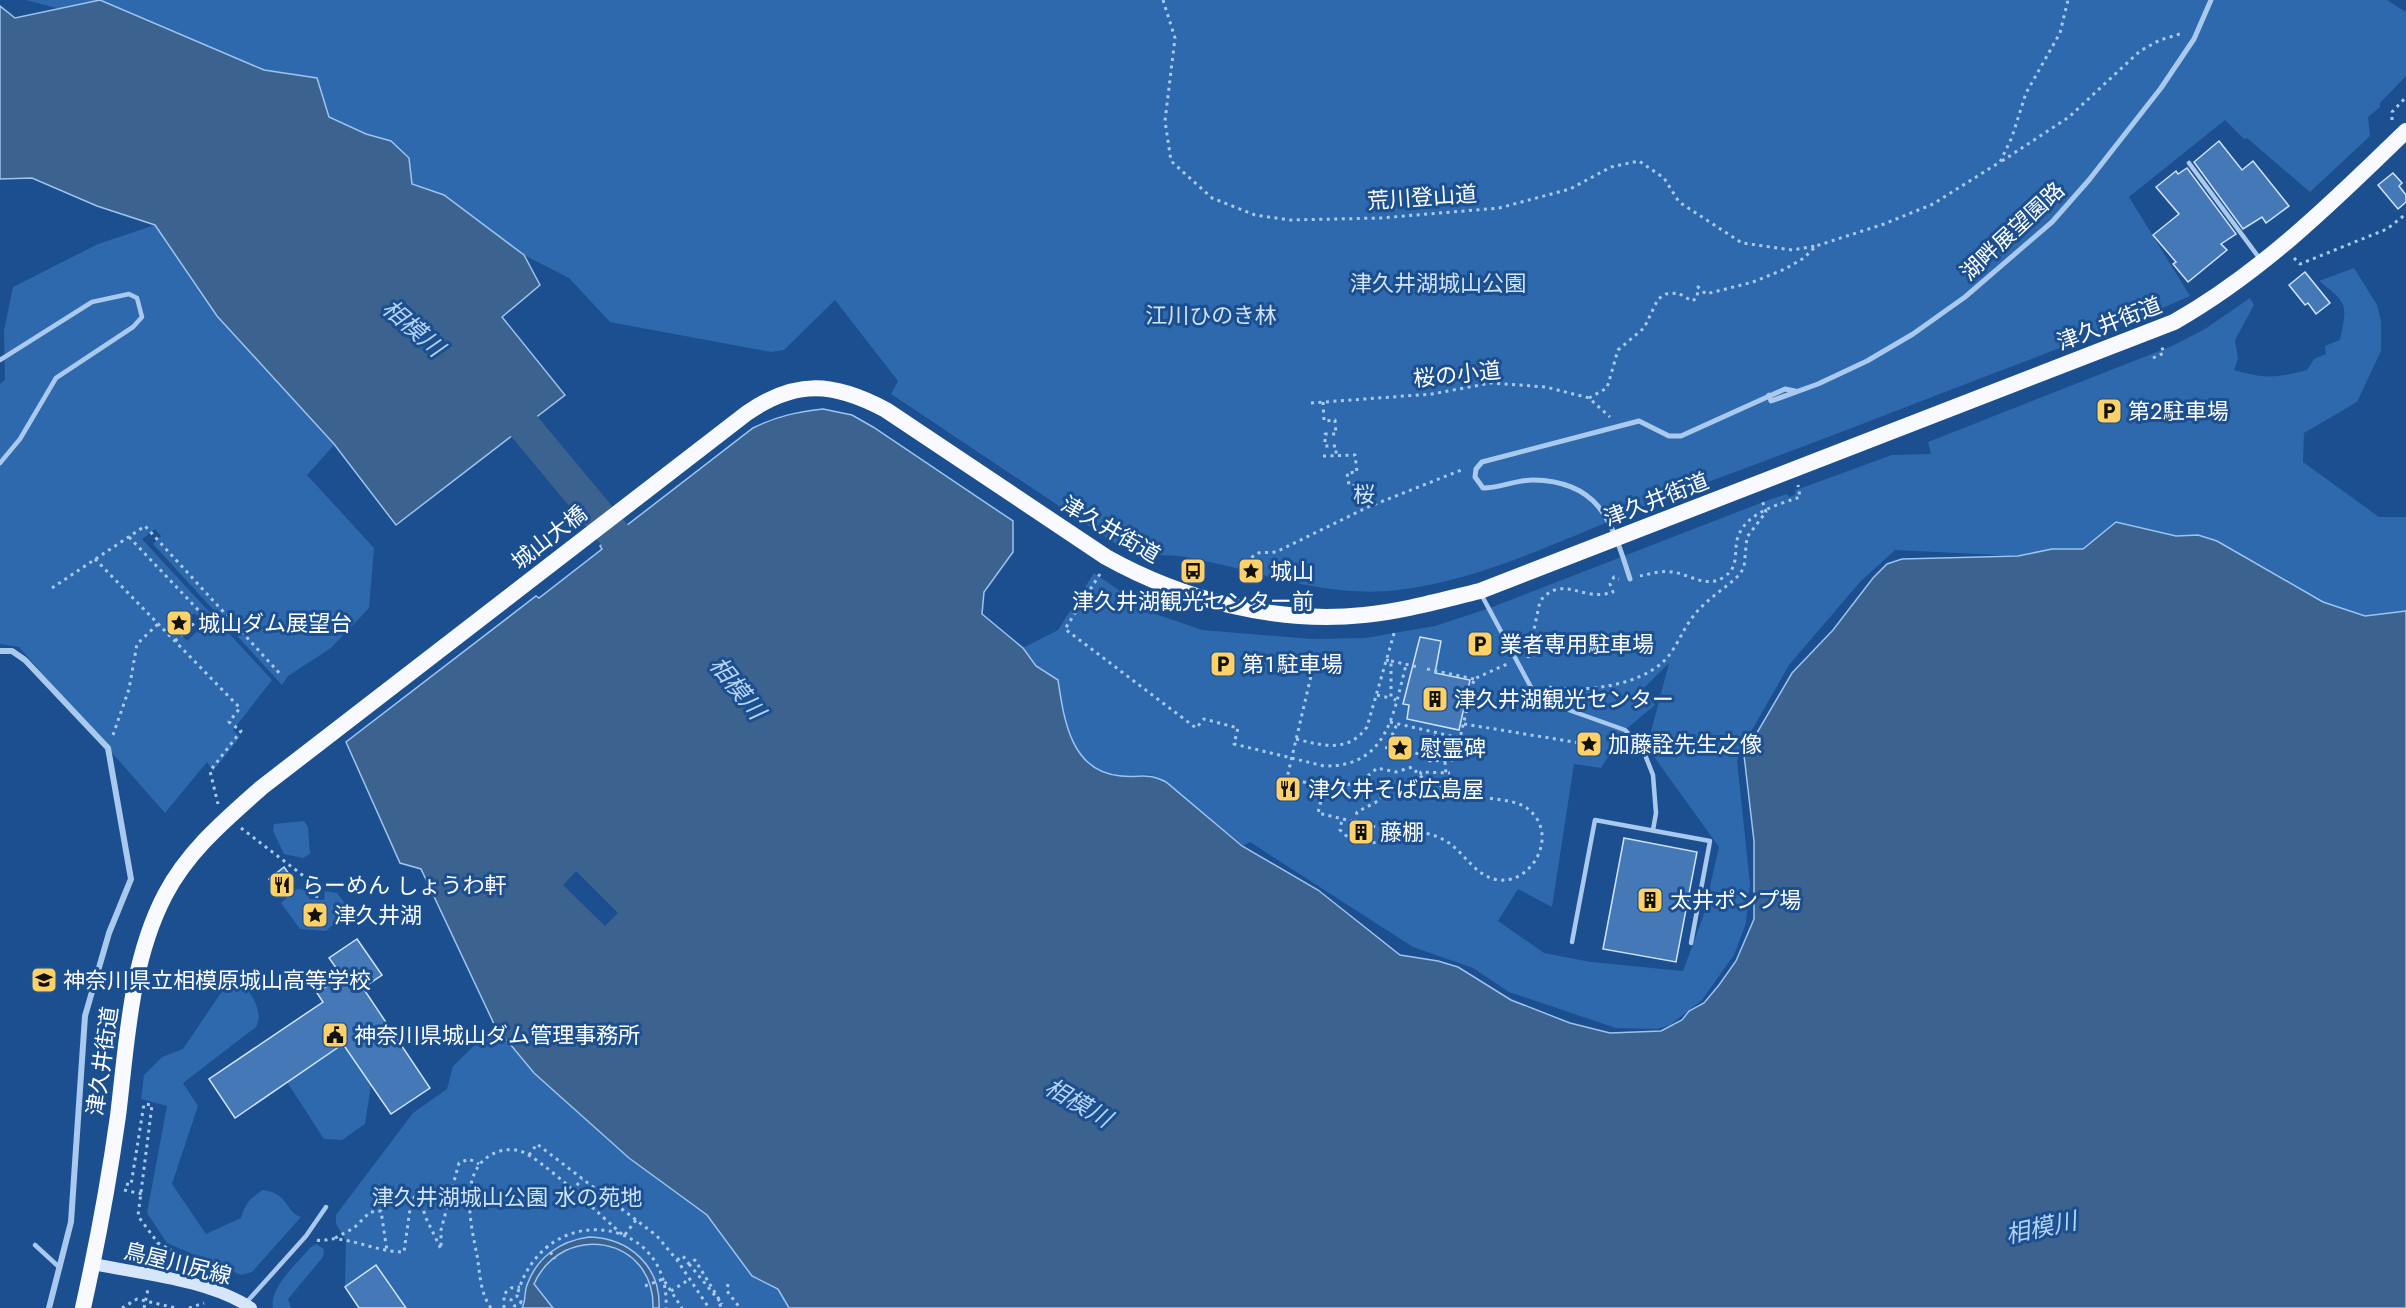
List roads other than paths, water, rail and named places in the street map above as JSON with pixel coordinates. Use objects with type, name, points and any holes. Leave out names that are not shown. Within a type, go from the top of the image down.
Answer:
[{"type":"highway","name":"津久井街道","points":[[886,410],[1106,557],[1135,573],[1191,594],[1238,607],[1313,616],[1374,613],[1416,607],[1480,591],[2175,322],[2204,306],[2263,263],[2406,131]]},
{"type":"highway","name":"城山大橋","points":[[261,788],[763,402],[779,393],[819,388],[858,394],[886,410]]},
{"type":"highway","name":"津久井街道","points":[[83,1308],[116,1132],[136,984],[148,937],[164,896],[222,808],[261,788]]},
{"type":"main road","name":"鳥屋川尻線","points":[[93,1264],[207,1288],[248,1306]]},
{"type":"street","name":"湖畔展望園路","points":[[1630,579],[1608,518],[1598,503],[1581,491],[1560,484],[1534,480],[1510,481],[1492,488],[1483,488],[1475,477],[1476,469],[1482,462],[1639,421],[1669,436],[1693,431],[1769,395],[1785,389],[1795,391],[1818,384],[1867,361],[1913,334],[1965,297],[2052,222],[2089,180],[2161,87],[2194,39],[2211,0]]},
{"type":"street","points":[[0,651],[12,651],[25,660],[108,748],[131,879],[109,933],[85,1016],[76,1180],[71,1222],[49,1308]]},
{"type":"lane","points":[[2188,163],[2263,263]]},
{"type":"lane","points":[[0,360],[92,302],[129,294],[137,298],[142,317],[134,327],[56,378],[20,439],[0,464]]},
{"type":"lane","points":[[1480,591],[1533,691],[1542,699],[1625,730],[1642,747],[1653,775],[1656,813],[1653,830]]},
{"type":"lane","points":[[1572,942],[1595,820],[1710,841],[1691,943]]},
{"type":"lane","points":[[248,1306],[326,1208]]},
{"type":"lane","points":[[35,1245],[59,1267]]},
{"type":"water","points":[[100,0],[264,70],[317,78],[329,117],[366,134],[391,141],[409,158],[412,184],[444,195],[524,255],[540,285],[502,317],[565,395],[396,525],[334,444],[217,316],[155,225],[97,206],[32,178],[0,179],[0,6],[15,18]]},
{"type":"water","name":"津久井湖","points":[[823,409],[852,415],[873,427],[1013,521],[1013,552],[984,592],[982,614],[1023,648],[1036,666],[1058,680],[1067,727],[1073,742],[1091,765],[1104,772],[1121,776],[1148,776],[1166,782],[1242,846],[1318,890],[1400,955],[1438,961],[1458,967],[1511,1000],[1570,1023],[1610,1033],[1661,1031],[1682,1020],[1689,1011],[1704,1003],[1736,961],[1754,919],[1754,841],[1744,755],[1792,673],[1833,630],[1873,578],[1887,564],[1902,559],[2018,556],[2052,549],[2083,549],[2116,522],[2176,536],[2198,535],[2217,541],[2323,602],[2365,616],[2406,611],[2406,1308],[789,1308],[778,1289],[752,1276],[707,1215],[629,1158],[534,1073],[495,1026],[421,869],[400,863],[346,742],[536,596],[539,598],[602,549],[600,546],[753,428],[787,415]]},
{"type":"water","points":[[589,1237],[617,1243],[640,1257],[655,1279],[659,1308],[653,1308],[650,1284],[639,1265],[624,1252],[605,1245],[585,1245],[565,1251],[548,1264],[534,1284],[553,1308],[522,1308],[531,1275],[543,1259],[568,1242]]},
{"type":"waterway","name":"相模川","points":[[492,396],[519,420],[643,569]]},
{"type":"place","name":"第２駐車場","points":[[2109,411]]},
{"type":"place","name":"津久井湖観光センター前","points":[[1193,571]]},
{"type":"place","name":"城山","points":[[1251,571]]},
{"type":"place","name":"城山ダム展望台","points":[[179,623]]},
{"type":"place","name":"業者専用駐車場","points":[[1480,644]]},
{"type":"place","name":"第１駐車場","points":[[1223,664]]},
{"type":"place","name":"津久井湖観光センター","points":[[1435,699]]},
{"type":"place","name":"加藤詮先生之像","points":[[1589,744]]},
{"type":"place","name":"慰霊碑","points":[[1400,748]]},
{"type":"place","name":"津久井そば広島屋","points":[[1288,789]]},
{"type":"place","name":"藤棚","points":[[1361,832]]},
{"type":"place","name":"らーめん しょうわ軒","points":[[282,885]]},
{"type":"place","name":"太井ポンプ場","points":[[1650,900]]},
{"type":"place","name":"津久井湖","points":[[315,915]]},
{"type":"place","name":"神奈川県立相模原城山高等学校","points":[[44,980]]},
{"type":"place","name":"神奈川県城山ダム管理事務所","points":[[335,1035]]},
{"type":"park label","name":"津久井湖城山公園","points":[[1438,283]]},
{"type":"park label","name":"江川ひのき林","points":[[1211,315]]},
{"type":"park label","name":"桜","points":[[1364,494]]},
{"type":"park label","name":"津久井湖城山公園 水の苑地","points":[[507,1197]]}]
